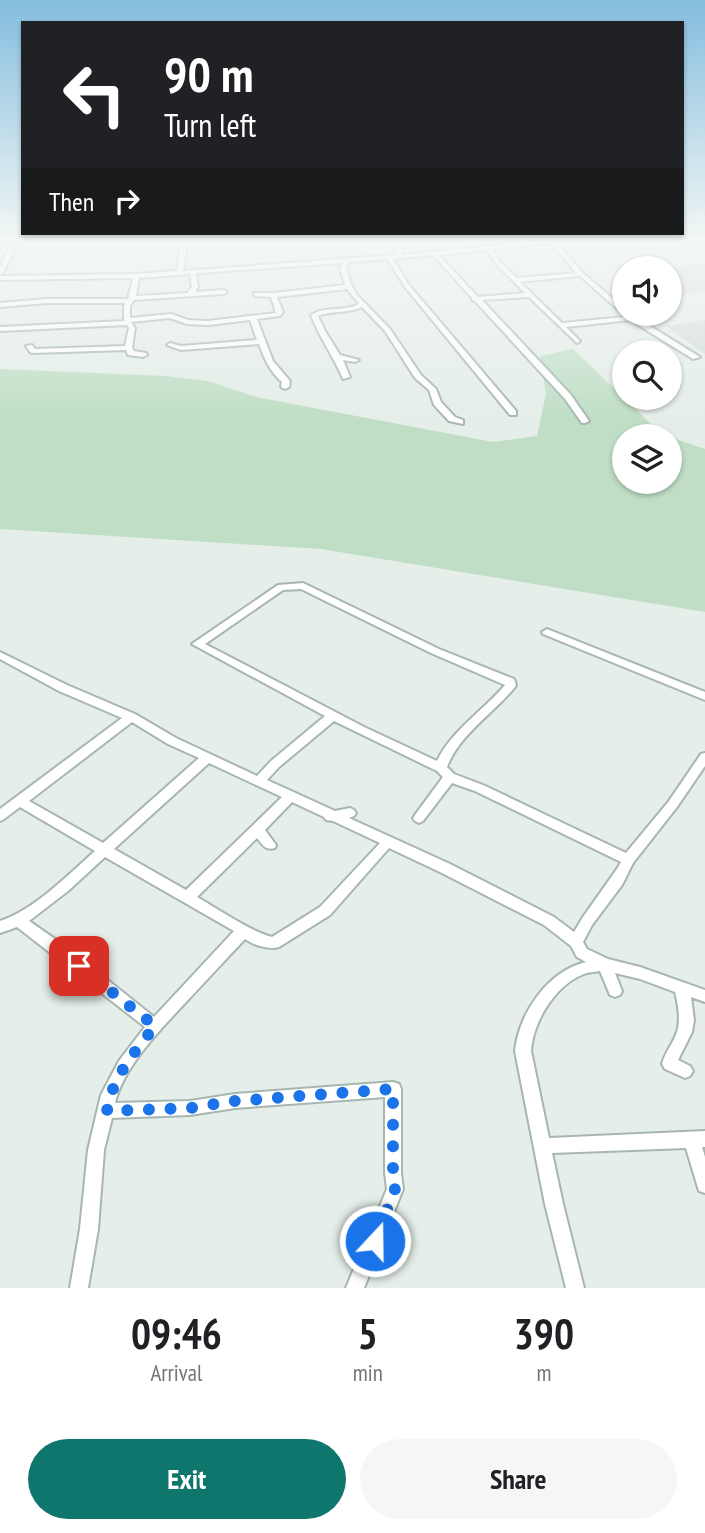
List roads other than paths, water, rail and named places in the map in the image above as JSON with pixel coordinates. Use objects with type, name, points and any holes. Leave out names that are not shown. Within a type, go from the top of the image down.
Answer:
[{"type":"street","points":[[0,305],[46,301]]},
{"type":"street","points":[[130,301],[127,306],[128,321],[132,328],[128,348],[131,353],[143,355]]},
{"type":"street","points":[[171,316],[176,307],[175,301]]},
{"type":"street","points":[[0,329],[171,316],[195,323],[253,319],[280,314],[275,301]]},
{"type":"street","points":[[359,301],[387,330],[419,378],[432,389],[437,403],[452,419],[460,422]]},
{"type":"street","points":[[420,301],[513,414]]},
{"type":"street","points":[[476,301],[568,397],[585,421]]},
{"type":"street","points":[[537,301],[577,341]]},
{"type":"street","points":[[346,377],[338,357],[323,339],[313,315],[325,310],[355,309],[362,305]]},
{"type":"street","points":[[561,325],[612,317]]},
{"type":"street","points":[[253,319],[259,342],[267,351],[278,376],[286,381],[285,387]]},
{"type":"street","points":[[645,326],[696,357]]},
{"type":"street","points":[[170,345],[181,348],[259,342]]},
{"type":"street","points":[[30,346],[32,351],[128,348]]},
{"type":"street","points":[[338,357],[355,359]]},
{"type":"street","points":[[419,818],[446,773],[442,760],[477,718],[507,691],[511,685],[510,681],[435,651],[303,586],[281,587],[197,644],[446,773],[628,860]]},
{"type":"street","points":[[547,632],[705,696]]},
{"type":"street","points":[[0,655],[63,688],[131,717],[172,741],[291,795],[330,817],[445,868],[549,921],[578,955],[705,996]]},
{"type":"street","points":[[258,782],[275,764],[333,716]]},
{"type":"street","points":[[0,816],[131,717]]},
{"type":"street","points":[[0,927],[19,921],[106,851],[208,757]]},
{"type":"street","points":[[575,1288],[526,1063],[521,1051],[524,1032],[578,955],[601,901],[624,871],[628,860],[673,804],[705,757]]},
{"type":"street","points":[[187,898],[291,795]]},
{"type":"street","points":[[19,801],[254,937],[274,943],[325,911],[383,847]]},
{"type":"street","points":[[330,817],[350,813]]},
{"type":"street","points":[[257,830],[270,845]]},
{"type":"street","points":[[19,921],[60,950],[155,1026]]},
{"type":"street","points":[[79,1288],[89,1229],[96,1150],[110,1095],[124,1066],[155,1026],[244,930]]},
{"type":"street","points":[[606,964],[615,991]]},
{"type":"street","points":[[682,989],[686,1012],[684,1035],[671,1055],[670,1064],[685,1072]]},
{"type":"street","points":[[107,1111],[190,1108],[235,1101],[393,1089],[395,1189],[355,1288]]},
{"type":"street","points":[[543,1146],[698,1140],[705,1185]]}]
